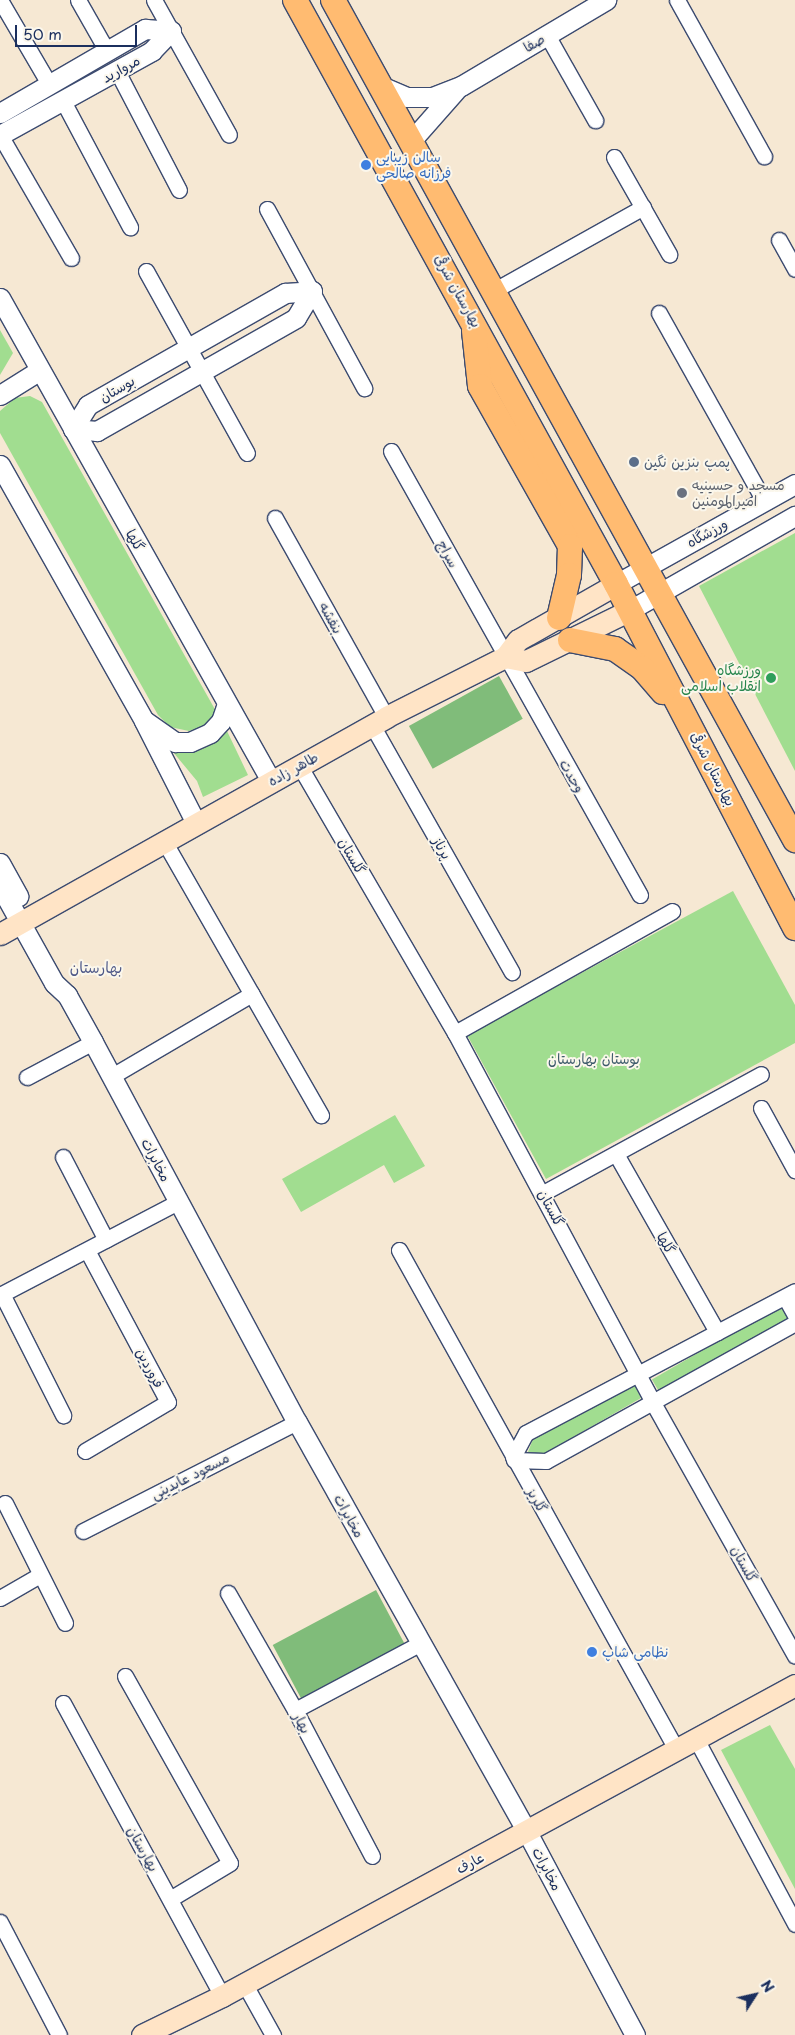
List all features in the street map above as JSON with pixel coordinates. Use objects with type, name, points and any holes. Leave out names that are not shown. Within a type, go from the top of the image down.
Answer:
[{"type":"main road","name":"بهارستان شرقی","points":[[295,0],[472,317],[616,584]]},
{"type":"main road","points":[[334,0],[795,840]]},
{"type":"main road","points":[[472,317],[480,386],[570,546],[569,575],[559,618]]},
{"type":"main road","points":[[505,657],[526,661],[630,610],[616,584]]},
{"type":"main road","name":"طاهر زاده","points":[[0,934],[18,916],[70,885],[83,885],[379,721],[505,657],[518,640],[616,584]]},
{"type":"main road","name":"بهارستان شرقی","points":[[630,610],[795,928]]},
{"type":"main road","points":[[570,640],[615,648],[642,668],[688,721]]},
{"type":"main road","name":"عارف","points":[[142,2035],[222,1996],[795,1685]]},
{"type":"street","points":[[0,0],[49,84]]},
{"type":"street","points":[[78,0],[107,51]]},
{"type":"street","points":[[154,0],[229,135]]},
{"type":"street","name":"صفا","points":[[461,86],[606,0]]},
{"type":"street","points":[[677,0],[764,156]]},
{"type":"street","name":"مروارید","points":[[0,113],[145,29],[171,31]]},
{"type":"street","name":"مروارید","points":[[0,135],[152,51],[171,31]]},
{"type":"street","points":[[547,35],[594,120]]},
{"type":"street","points":[[117,71],[180,190]]},
{"type":"street","points":[[380,86],[415,97],[432,97],[461,86]]},
{"type":"street","points":[[411,141],[461,86]]},
{"type":"street","points":[[63,101],[130,227]]},
{"type":"street","points":[[0,135],[71,258]]},
{"type":"street","points":[[614,157],[669,254]]},
{"type":"street","points":[[493,291],[643,207]]},
{"type":"street","points":[[267,209],[364,388]]},
{"type":"street","points":[[779,240],[795,269]]},
{"type":"street","points":[[146,271],[248,453]]},
{"type":"street","name":"بوستان","points":[[312,291],[296,318],[269,334],[97,431],[73,429],[88,406],[188,348],[285,293],[312,291]]},
{"type":"street","name":"گلها","points":[[0,298],[271,781]]},
{"type":"street","points":[[254,310],[269,334]]},
{"type":"street","points":[[659,313],[764,500]]},
{"type":"street","points":[[0,395],[40,370]]},
{"type":"street","name":"سراج","points":[[392,451],[505,657]]},
{"type":"street","points":[[0,464],[144,720],[196,823]]},
{"type":"street","name":"ورزشگاه","points":[[616,584],[795,484]]},
{"type":"street","name":"ورزشگاه","points":[[630,610],[795,516]]},
{"type":"street","name":"بنفشه","points":[[276,518],[379,721]]},
{"type":"street","name":"وحدت","points":[[505,657],[640,895]]},
{"type":"street","points":[[144,720],[176,742],[190,742],[210,733],[221,720],[227,704]]},
{"type":"street","name":"پرناز","points":[[379,721],[512,972]]},
{"type":"street","name":"گلستان","points":[[299,765],[455,1033],[543,1193],[652,1400],[795,1656]]},
{"type":"street","points":[[164,841],[321,1115]]},
{"type":"street","name":"مخابرات","points":[[0,863],[18,916]]},
{"type":"street","name":"مخابرات","points":[[0,886],[54,983],[67,995],[94,1042],[297,1422],[527,1832],[635,2035]]},
{"type":"street","points":[[455,1033],[672,912]]},
{"type":"street","points":[[112,1076],[252,994]]},
{"type":"street","points":[[27,1077],[94,1042]]},
{"type":"street","points":[[543,1193],[761,1074]]},
{"type":"street","points":[[761,1108],[795,1170]]},
{"type":"street","name":"گلها","points":[[616,1154],[717,1332]]},
{"type":"street","points":[[63,1158],[106,1240]]},
{"type":"street","points":[[63,1415],[1,1295],[178,1202]]},
{"type":"street","name":"فروردین","points":[[85,1451],[168,1402],[87,1250]]},
{"type":"street","name":"گلریز","points":[[399,1250],[676,1749]]},
{"type":"street","points":[[795,1315],[790,1294],[637,1372],[526,1433],[514,1459],[546,1461],[652,1400],[795,1324]]},
{"type":"street","name":"مسعود عابدینی","points":[[83,1531],[297,1422]]},
{"type":"street","points":[[5,1503],[65,1623]]},
{"type":"street","points":[[0,1598],[40,1575]]},
{"type":"street","name":"بهار","points":[[228,1593],[295,1710],[372,1856]]},
{"type":"street","points":[[295,1710],[421,1643]]},
{"type":"street","points":[[125,1676],[230,1863],[170,1899]]},
{"type":"street","name":"بهارستان","points":[[63,1703],[222,1996]]},
{"type":"street","points":[[696,1738],[795,1924]]},
{"type":"street","points":[[0,1922],[59,2035]]},
{"type":"street","points":[[244,1984],[273,2035]]},
{"type":"green space","points":[[0,330],[13,353],[0,375]]},
{"type":"green space","points":[[30,396],[42,402],[217,713],[204,726],[189,731],[170,727],[158,715],[0,433],[0,411],[15,398]]},
{"type":"green space","name":"ورزشگاه انقلاب اسلامی","points":[[795,533],[795,771],[699,586]]},
{"type":"green space","points":[[499,676],[523,719],[433,769],[409,726]]},
{"type":"green space","points":[[227,731],[248,775],[203,797],[197,781],[173,752],[193,752],[209,745]]},
{"type":"green space","name":"بوستان بهارستان","points":[[733,891],[795,1005],[795,1043],[546,1179],[467,1035]]},
{"type":"green space","points":[[395,1115],[425,1166],[394,1183],[384,1165],[301,1212],[282,1179]]},
{"type":"green space","points":[[781,1305],[789,1319],[660,1393],[652,1380]]},
{"type":"green space","points":[[634,1384],[641,1398],[544,1454],[528,1452],[533,1439]]},
{"type":"green space","points":[[376,1590],[405,1645],[302,1700],[273,1645]]},
{"type":"green space","points":[[770,1725],[795,1769],[795,1889],[721,1750]]},
{"type":"place","name":"سالن زیبایی فرزانه صالحی","points":[[366,165]]},
{"type":"place","name":"پمپ بنزین نگین","points":[[634,462]]},
{"type":"place","name":"مسجد و حسینیه امیرالمومنین","points":[[682,493]]},
{"type":"place","name":"ورزشگاه انقلاب اسلامی","points":[[771,678]]},
{"type":"place","name":"نظامی شاپ","points":[[592,1652]]},
{"type":"district","name":"بهارستان","points":[[96,967]]}]
